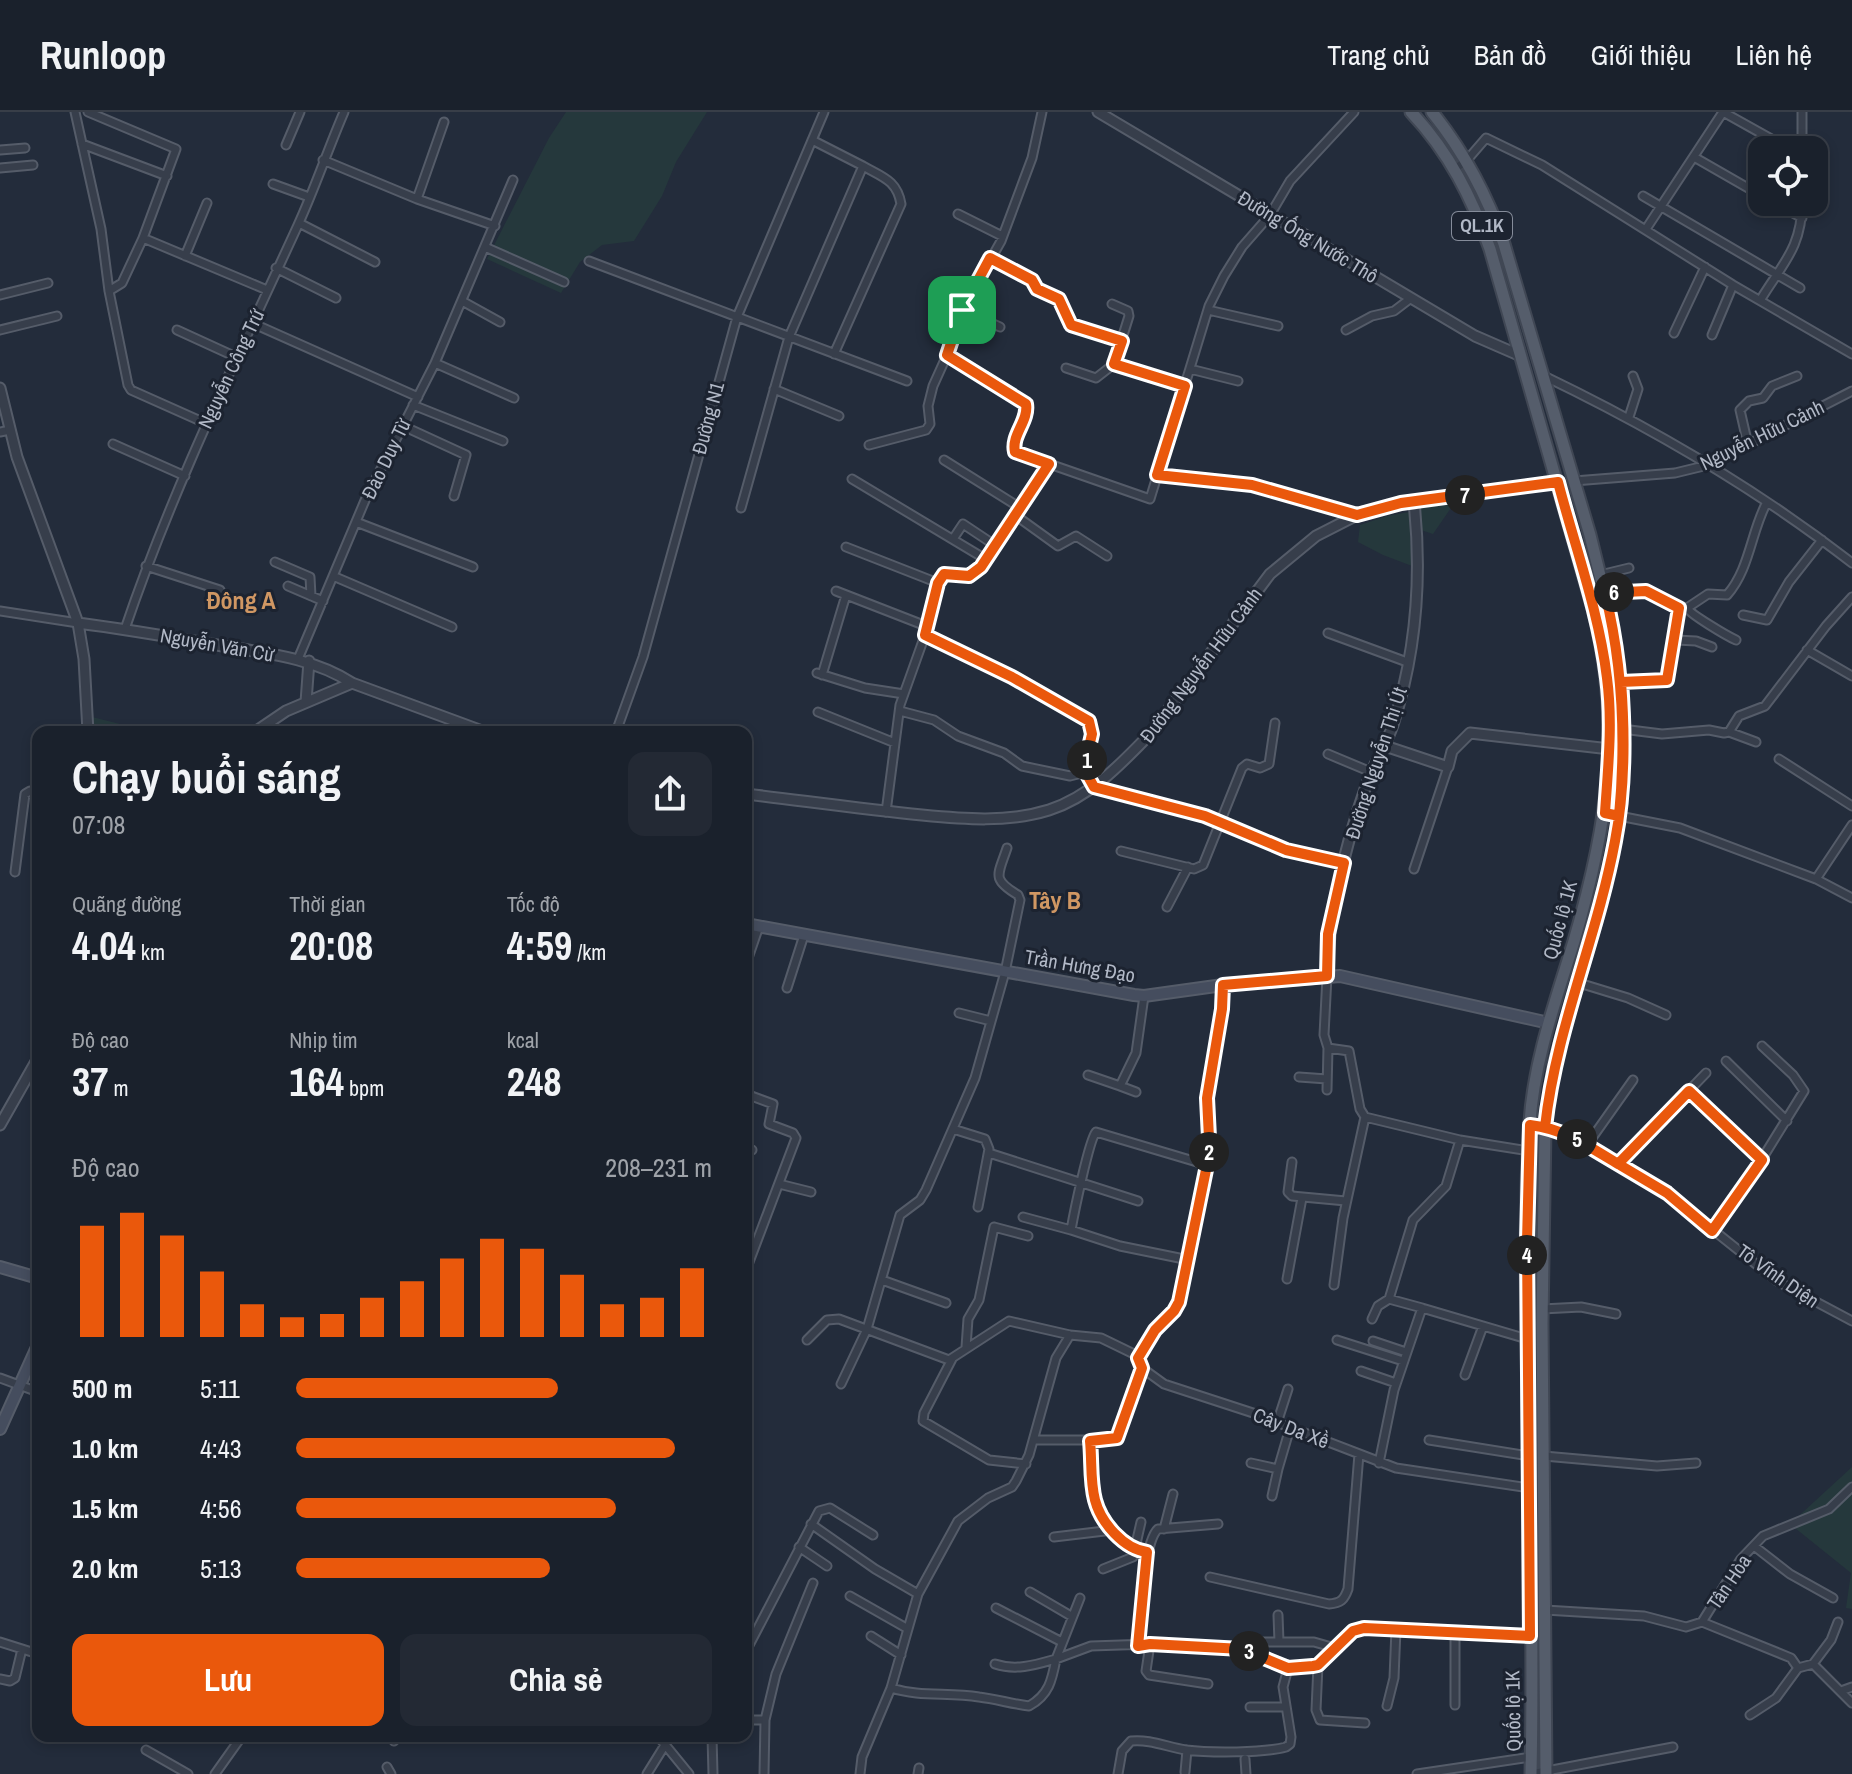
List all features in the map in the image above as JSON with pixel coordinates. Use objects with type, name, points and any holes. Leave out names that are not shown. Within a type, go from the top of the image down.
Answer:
[{"type":"main road","name":"Quốc lộ 1K","points":[[1411,112],[1441,148],[1476,209],[1510,314],[1593,609],[1605,663],[1609,702],[1610,749],[1605,813],[1582,912],[1549,1023],[1530,1125],[1527,1339],[1531,1774]]},
{"type":"main road","name":"Quốc lộ 1K","points":[[1437,114],[1467,160],[1489,202],[1543,375],[1605,593],[1621,682],[1619,816],[1604,890],[1554,1064],[1545,1127],[1542,1309],[1546,1773]]},
{"type":"main road","points":[[1441,148],[1455,141]]},
{"type":"main road","points":[[1605,813],[1619,816]]},
{"type":"main road","name":"Trần Hưng Đạo","points":[[752,925],[1144,996],[1327,976],[1352,978],[1549,1023]]},
{"type":"main road","points":[[1549,1023],[1563,1027]]},
{"type":"main road","points":[[1530,1125],[1545,1127]]},
{"type":"main road","points":[[0,1267],[32,1276]]},
{"type":"main road","points":[[0,1429],[32,1359]]},
{"type":"street","points":[[75,112],[131,390],[205,423]]},
{"type":"street","points":[[88,112],[174,147],[176,153],[122,283],[109,291]]},
{"type":"street","points":[[286,145],[300,112]]},
{"type":"street","name":"Nguyễn Công Trứ","points":[[125,629],[146,566],[205,423],[299,223],[344,112]]},
{"type":"street","name":"Đường N1","points":[[618,726],[643,657],[737,317],[824,112]]},
{"type":"street","points":[[869,445],[929,427],[928,406],[933,386],[962,310],[1002,236],[1032,158],[1042,112]]},
{"type":"street","name":"Đường Ống Nước Thô","points":[[1098,112],[1475,336],[1521,356]]},
{"type":"street","points":[[947,355],[1026,404],[1027,411],[1013,445],[1015,452],[1150,499],[1208,310],[1242,247],[1270,215],[1290,181],[1354,112]]},
{"type":"street","points":[[1646,229],[1723,112],[1766,136]]},
{"type":"street","points":[[1802,112],[1802,136]]},
{"type":"street","points":[[417,199],[444,122]]},
{"type":"street","points":[[1455,169],[1486,138],[1542,165],[1733,285],[1852,354]]},
{"type":"street","points":[[812,140],[891,182],[899,191],[901,204],[834,354]]},
{"type":"street","points":[[82,144],[167,176]]},
{"type":"street","points":[[0,150],[25,148]]},
{"type":"street","points":[[1694,157],[1748,188]]},
{"type":"street","points":[[323,160],[417,199],[495,226]]},
{"type":"street","points":[[0,168],[33,165]]},
{"type":"street","points":[[741,508],[789,337],[863,166]]},
{"type":"street","name":"Đào Duy Từ","points":[[298,659],[356,522],[435,363],[513,180]]},
{"type":"street","points":[[273,184],[309,197]]},
{"type":"street","points":[[1643,196],[1800,288]]},
{"type":"street","points":[[185,256],[207,203]]},
{"type":"street","points":[[958,214],[1002,236]]},
{"type":"street","points":[[1761,299],[1797,242],[1802,218],[1798,216]]},
{"type":"street","points":[[299,223],[375,262]]},
{"type":"street","points":[[143,238],[267,290]]},
{"type":"street","points":[[485,247],[564,282]]},
{"type":"street","points":[[990,258],[1032,280],[1037,289],[1059,299],[1071,325],[1122,341]]},
{"type":"street","points":[[589,261],[907,381]]},
{"type":"street","points":[[1674,333],[1705,267]]},
{"type":"street","points":[[276,268],[336,298]]},
{"type":"street","points":[[0,295],[48,283]]},
{"type":"street","points":[[1712,335],[1733,285]]},
{"type":"street","points":[[1346,330],[1372,316],[1394,311],[1411,298]]},
{"type":"street","points":[[462,301],[500,322]]},
{"type":"street","points":[[1066,368],[1096,378],[1114,364],[1128,311],[1112,304]]},
{"type":"street","points":[[962,310],[1000,327]]},
{"type":"street","points":[[1208,310],[1278,326]]},
{"type":"street","points":[[0,330],[57,316]]},
{"type":"street","points":[[252,323],[503,441]]},
{"type":"street","points":[[177,330],[236,357]]},
{"type":"street","points":[[435,363],[514,398]]},
{"type":"street","points":[[1114,364],[1185,386]]},
{"type":"street","points":[[1190,369],[1238,381]]},
{"type":"street","points":[[1543,375],[1629,417],[1708,465],[1767,502],[1852,563]]},
{"type":"street","points":[[1629,417],[1638,389],[1633,376]]},
{"type":"street","points":[[1748,445],[1740,410],[1749,401],[1763,398],[1772,386],[1797,376]]},
{"type":"street","points":[[0,388],[5,431],[78,623],[84,659],[88,726]]},
{"type":"street","points":[[774,389],[839,416]]},
{"type":"street","name":"Nguyễn Hữu Cảnh","points":[[1574,481],[1675,473],[1708,465],[1852,391]]},
{"type":"street","points":[[403,426],[466,455],[454,496]]},
{"type":"street","points":[[113,444],[185,476]]},
{"type":"street","points":[[944,460],[1019,507]]},
{"type":"street","points":[[886,812],[900,711],[938,583],[947,573],[969,576],[987,560],[1049,464]]},
{"type":"street","points":[[1157,475],[1252,485],[1357,515]]},
{"type":"street","points":[[852,479],[987,560]]},
{"type":"street","name":"Đường Nguyễn Hữu Cảnh","points":[[752,795],[965,820],[1027,815],[1059,806],[1107,778],[1150,734],[1270,574],[1316,536],[1357,515],[1414,502],[1558,482]]},
{"type":"street","name":"Đường Nguyễn Thị Út","points":[[1327,976],[1328,934],[1344,862],[1371,772],[1393,723],[1407,662],[1418,592],[1414,502]]},
{"type":"street","points":[[1621,682],[1667,680],[1676,640],[1673,633],[1683,608],[1704,596],[1723,596],[1732,589],[1739,579],[1758,518],[1767,502]]},
{"type":"street","points":[[1015,515],[1058,546],[1076,536],[1107,556]]},
{"type":"street","points":[[356,522],[473,567]]},
{"type":"street","points":[[953,539],[963,524],[996,546]]},
{"type":"street","points":[[1743,615],[1767,620],[1789,582],[1822,540]]},
{"type":"street","points":[[846,547],[938,583]]},
{"type":"street","points":[[275,562],[310,577],[311,596]]},
{"type":"street","points":[[146,566],[220,590]]},
{"type":"street","points":[[1600,575],[1629,568]]},
{"type":"street","points":[[333,576],[452,627]]},
{"type":"street","points":[[288,586],[323,601]]},
{"type":"street","points":[[836,591],[926,631],[1089,721],[1092,734],[1084,769],[1094,787],[1222,822],[1286,850],[1344,862]]},
{"type":"street","points":[[1605,593],[1646,591],[1706,620],[1724,635],[1736,640]]},
{"type":"street","points":[[846,595],[820,674],[865,688],[904,694]]},
{"type":"street","points":[[1729,732],[1739,716],[1765,706],[1852,597]]},
{"type":"street","points":[[0,611],[78,623]]},
{"type":"street","name":"Nguyễn Văn Cừ","points":[[78,623],[309,661],[352,683]]},
{"type":"street","points":[[1328,633],[1407,662]]},
{"type":"street","points":[[1676,640],[1696,641],[1712,647]]},
{"type":"street","points":[[1807,650],[1852,676]]},
{"type":"street","points":[[306,702],[309,661]]},
{"type":"street","points":[[264,726],[286,711],[352,683],[469,726]]},
{"type":"street","points":[[900,711],[934,720],[951,733],[1004,753],[1022,766],[1070,776],[1084,769]]},
{"type":"street","points":[[818,712],[895,743]]},
{"type":"street","points":[[1121,851],[1200,868],[1244,765],[1260,768],[1269,764],[1275,723]]},
{"type":"street","points":[[1622,729],[1662,734],[1694,729],[1729,732],[1756,742]]},
{"type":"street","points":[[1414,869],[1452,751],[1470,733],[1610,749]]},
{"type":"street","points":[[1385,746],[1448,767]]},
{"type":"street","points":[[1328,754],[1371,772]]},
{"type":"street","points":[[1779,759],[1852,806]]},
{"type":"street","points":[[15,872],[25,794],[32,791]]},
{"type":"street","points":[[1619,816],[1680,828],[1816,879],[1852,898]]},
{"type":"street","points":[[1816,879],[1852,825]]},
{"type":"street","points":[[841,1384],[867,1329],[900,1215],[920,1200],[975,1078],[1005,972],[1020,900],[999,881],[1007,848]]},
{"type":"street","points":[[1167,907],[1188,867]]},
{"type":"street","points":[[752,946],[759,926]]},
{"type":"street","points":[[787,988],[804,935]]},
{"type":"street","points":[[1327,976],[1324,1035],[1328,1048],[1327,1090]]},
{"type":"street","points":[[1579,983],[1628,998],[1666,1015]]},
{"type":"street","points":[[1138,1358],[1155,1330],[1174,1311],[1189,1260],[1207,1165],[1207,1098],[1223,985]]},
{"type":"street","points":[[1120,1086],[1136,1053],[1144,996]]},
{"type":"street","points":[[959,1013],[991,1021]]},
{"type":"street","points":[[1712,1231],[1762,1160],[1804,1091],[1793,1075],[1762,1046]]},
{"type":"street","points":[[1328,1048],[1349,1051],[1360,1109],[1365,1117],[1460,1140],[1529,1151]]},
{"type":"street","points":[[1726,1061],[1787,1121]]},
{"type":"street","points":[[0,1125],[5,1107],[32,1067]]},
{"type":"street","points":[[1618,1164],[1706,1073]]},
{"type":"street","points":[[1088,1075],[1136,1092]]},
{"type":"street","points":[[1299,1077],[1327,1079]]},
{"type":"street","points":[[1587,1145],[1633,1080]]},
{"type":"street","points":[[1689,1091],[1762,1160]]},
{"type":"street","points":[[752,1096],[773,1104],[769,1124],[795,1135],[752,1254]]},
{"type":"street","points":[[1334,1285],[1346,1201],[1365,1117]]},
{"type":"street","name":"Tô Vĩnh Diện","points":[[1545,1127],[1571,1136],[1667,1193],[1777,1281],[1852,1321]]},
{"type":"street","points":[[953,1129],[985,1139],[989,1153],[978,1207]]},
{"type":"street","points":[[1071,1230],[1090,1144],[1096,1132],[1207,1165]]},
{"type":"street","points":[[1372,1319],[1378,1306],[1389,1299],[1413,1220],[1446,1186],[1460,1140]]},
{"type":"street","points":[[989,1153],[1138,1201]]},
{"type":"street","points":[[1292,1162],[1288,1192],[1292,1196],[1346,1201]]},
{"type":"street","points":[[779,1184],[811,1192]]},
{"type":"street","points":[[1287,1279],[1302,1198]]},
{"type":"street","points":[[1023,1217],[1120,1246],[1189,1260]]},
{"type":"street","points":[[966,1347],[968,1319],[979,1300],[994,1227],[1028,1236]]},
{"type":"street","points":[[882,1280],[946,1303]]},
{"type":"street","points":[[1389,1299],[1527,1339]]},
{"type":"street","points":[[1542,1309],[1581,1307],[1616,1314]]},
{"type":"street","points":[[1379,1463],[1396,1383],[1422,1308]]},
{"type":"street","points":[[807,1340],[833,1318],[943,1359],[952,1359]]},
{"type":"street","points":[[1026,1464],[989,1460],[923,1421],[924,1413],[952,1359],[1009,1321],[1070,1335],[1101,1338],[1125,1348],[1138,1358],[1142,1368],[1117,1438],[1034,1440]]},
{"type":"street","points":[[1465,1375],[1483,1326]]},
{"type":"street","points":[[860,1774],[862,1757],[891,1688],[918,1594],[958,1521],[988,1498],[1012,1487],[1026,1464],[1056,1358],[1062,1343],[1070,1335]]},
{"type":"street","points":[[1337,1340],[1403,1361]]},
{"type":"street","points":[[1373,1341],[1406,1352]]},
{"type":"street","name":"Cây Da Xề","points":[[1142,1368],[1164,1384],[1379,1463],[1529,1488]]},
{"type":"street","points":[[1361,1371],[1396,1383]]},
{"type":"street","points":[[0,1378],[32,1389]]},
{"type":"street","points":[[1277,1423],[1288,1389]]},
{"type":"street","points":[[1272,1496],[1290,1428]]},
{"type":"street","points":[[1429,1440],[1529,1456]]},
{"type":"street","points":[[1090,1441],[1095,1501],[1126,1545],[1136,1551],[1147,1552]]},
{"type":"street","points":[[1210,1577],[1329,1604],[1345,1599],[1359,1454]]},
{"type":"street","points":[[1544,1456],[1657,1466],[1696,1463]]},
{"type":"street","points":[[1251,1463],[1278,1469]]},
{"type":"street","name":"Tân Hòa","points":[[1545,1610],[1644,1616],[1686,1627],[1702,1622],[1741,1559],[1763,1536],[1829,1509],[1852,1487]]},
{"type":"street","points":[[1164,1529],[1173,1494]]},
{"type":"street","points":[[752,1639],[819,1511],[830,1508],[873,1535]]},
{"type":"street","points":[[1103,1569],[1132,1558],[1141,1522]]},
{"type":"street","points":[[811,1524],[875,1569],[918,1594]]},
{"type":"street","points":[[1138,1646],[1147,1552],[1153,1533],[1158,1529],[1218,1524]]},
{"type":"street","points":[[1054,1537],[1113,1530]]},
{"type":"street","points":[[1754,1546],[1790,1574],[1833,1598]]},
{"type":"street","points":[[799,1547],[827,1566]]},
{"type":"street","points":[[764,1774],[765,1720],[776,1674],[813,1583]]},
{"type":"street","points":[[1030,1592],[1071,1616]]},
{"type":"street","points":[[850,1596],[908,1629]]},
{"type":"street","points":[[891,1688],[915,1695],[922,1692],[981,1697],[1029,1706],[1046,1694],[1071,1616],[1080,1598]]},
{"type":"street","points":[[996,1608],[1062,1642]]},
{"type":"street","points":[[1278,1615],[1279,1642]]},
{"type":"street","points":[[1702,1622],[1791,1658],[1798,1668]]},
{"type":"street","points":[[1750,1715],[1776,1698],[1798,1668],[1813,1664],[1831,1640],[1838,1622]]},
{"type":"street","points":[[995,1664],[1026,1667],[1091,1646],[1150,1644],[1242,1649],[1288,1668],[1318,1665],[1353,1631],[1364,1628],[1530,1636]]},
{"type":"street","points":[[1387,1706],[1394,1678],[1396,1629]]},
{"type":"street","points":[[1455,1632],[1455,1705]]},
{"type":"street","points":[[871,1636],[901,1655]]},
{"type":"street","points":[[0,1642],[32,1652]]},
{"type":"street","points":[[1251,1642],[1314,1642],[1335,1648]]},
{"type":"street","points":[[1150,1644],[1146,1671],[1149,1675],[1208,1684]]},
{"type":"street","points":[[0,1679],[10,1681],[15,1678],[22,1649]]},
{"type":"street","points":[[1813,1664],[1852,1703]]},
{"type":"street","points":[[1318,1665],[1316,1710],[1320,1720],[1365,1723]]},
{"type":"street","points":[[1118,1774],[1122,1751],[1131,1741],[1142,1740],[1212,1752],[1286,1747],[1291,1737],[1283,1687],[1288,1668]]},
{"type":"street","points":[[1841,1691],[1852,1687]]},
{"type":"street","points":[[1250,1707],[1285,1707]]},
{"type":"street","points":[[752,1720],[765,1720]]},
{"type":"street","points":[[215,1774],[238,1742]]},
{"type":"street","points":[[663,1742],[689,1774]]},
{"type":"street","points":[[712,1742],[712,1773]]},
{"type":"street","points":[[647,1774],[665,1745]]},
{"type":"street","points":[[1531,1774],[1673,1747]]},
{"type":"street","points":[[146,1750],[188,1774]]},
{"type":"street","points":[[1185,1772],[1187,1750]]},
{"type":"street","points":[[1417,1774],[1531,1757]]},
{"type":"street","points":[[1245,1759],[1246,1774]]},
{"type":"green space","points":[[566,112],[707,112],[634,241],[602,245],[580,262],[561,293],[487,259],[549,138]]},
{"type":"green space","points":[[1453,505],[1433,534],[1421,530],[1420,506]]},
{"type":"green space","points":[[1409,512],[1412,566],[1358,542],[1360,525]]},
{"type":"green space","points":[[92,717],[128,726],[87,726]]},
{"type":"green space","points":[[1852,1467],[1852,1609],[1846,1608],[1851,1573],[1790,1524]]},
{"type":"district","name":"Đông A","points":[[241,601]]},
{"type":"district","name":"Tây B","points":[[1055,901]]},
{"type":"route","points":[[962,310],[947,355],[1026,404],[1027,411],[1013,445],[1015,452],[1049,464],[981,567],[969,576],[944,574],[938,583],[925,635],[1012,677],[1089,721],[1092,734],[1084,769],[1094,787],[1205,816],[1286,850],[1344,863],[1328,934],[1327,976],[1223,985],[1207,1098],[1207,1165],[1179,1302],[1155,1330],[1138,1358],[1142,1368],[1117,1438],[1113,1441],[1090,1441],[1098,1508],[1126,1545],[1136,1551],[1147,1552],[1138,1646],[1242,1649],[1288,1668],[1318,1665],[1353,1631],[1364,1628],[1530,1636],[1527,1241],[1530,1125],[1558,1130],[1618,1164],[1689,1091],[1762,1160],[1712,1231],[1667,1193],[1587,1145],[1571,1136],[1558,1130],[1545,1127],[1563,1027],[1579,983],[1615,841],[1619,816],[1621,793],[1621,682],[1667,680],[1679,608],[1646,591],[1605,593],[1620,668],[1621,682],[1622,689],[1621,793],[1619,816],[1605,813],[1610,749],[1605,663],[1558,482],[1401,503],[1357,515],[1252,485],[1157,475],[1185,386],[1114,364],[1122,341],[1071,325],[1059,299],[1037,289],[1032,280],[990,258],[962,310]]}]
